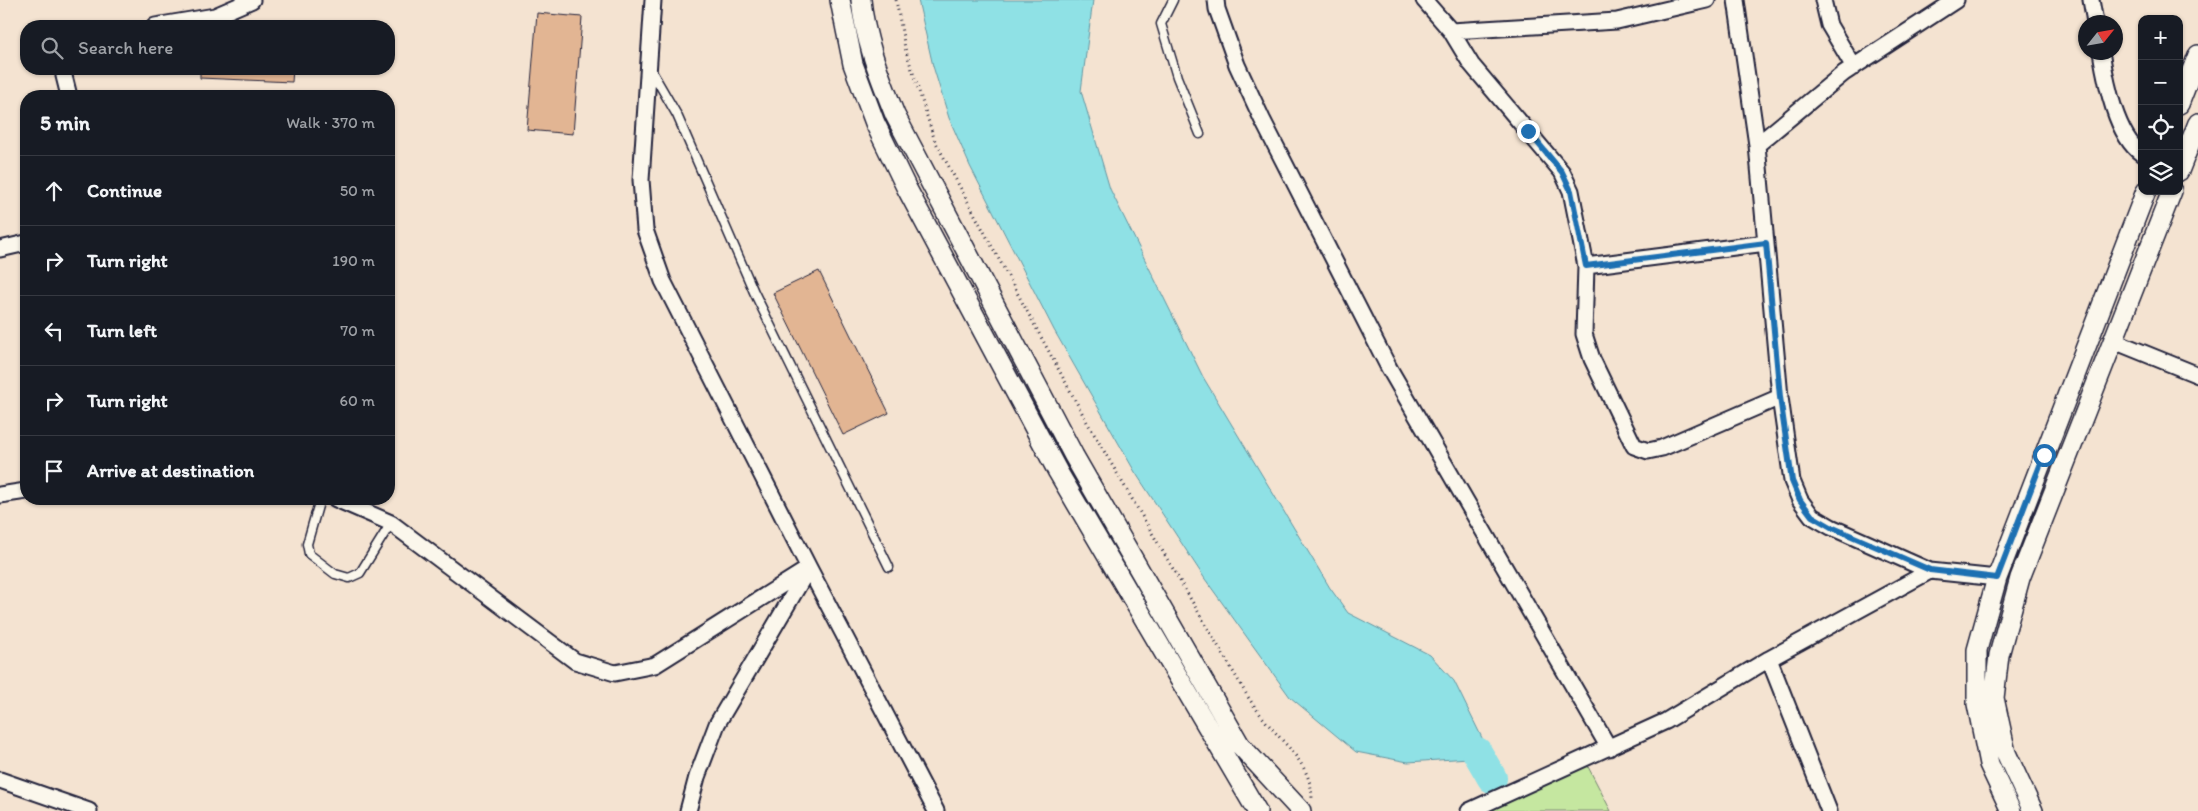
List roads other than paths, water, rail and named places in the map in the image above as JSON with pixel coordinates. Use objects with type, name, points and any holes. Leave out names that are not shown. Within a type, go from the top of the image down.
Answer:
[{"type":"street","points":[[191,20],[215,16],[252,0]]},
{"type":"street","points":[[653,0],[641,180],[645,230],[663,281],[809,568],[936,811]]},
{"type":"street","points":[[840,0],[853,64],[875,123],[906,187],[1058,472],[1257,811]]},
{"type":"street","points":[[861,0],[863,21],[872,55],[895,115],[1074,456],[1240,744],[1307,806]]},
{"type":"street","points":[[1216,0],[1224,28],[1245,83],[1389,368],[1610,748]]},
{"type":"street","points":[[1424,0],[1451,31],[1470,64],[1562,172],[1571,191],[1586,266],[1584,334],[1592,359],[1634,446],[1648,451],[1662,448],[1780,397]]},
{"type":"street","points":[[1451,31],[1617,21],[1706,0]]},
{"type":"street","points":[[1736,0],[1757,145],[1780,397],[1792,481],[1800,500],[1812,516],[1831,527],[1930,570],[1997,578]]},
{"type":"street","points":[[1823,0],[1829,25],[1854,67]]},
{"type":"street","points":[[1757,145],[1854,67],[1956,0]]},
{"type":"street","points":[[2091,0],[2094,15]]},
{"type":"street","points":[[2183,94],[2198,55]]},
{"type":"street","points":[[2102,60],[2107,87],[2120,123],[2134,149],[2138,152]]},
{"type":"street","points":[[64,75],[68,90]]},
{"type":"street","points":[[2183,161],[2198,123]]},
{"type":"street","points":[[2011,811],[1989,764],[1976,704],[1978,650],[1997,578],[2144,195]]},
{"type":"street","points":[[2033,811],[2006,753],[1994,698],[1999,656],[2020,578],[2170,195]]},
{"type":"street","points":[[1586,266],[1766,243]]},
{"type":"street","points":[[0,249],[20,244]]},
{"type":"street","points":[[2092,332],[2198,375]]},
{"type":"street","points":[[0,495],[20,491]]},
{"type":"street","points":[[349,505],[391,524],[575,661],[615,673],[655,665],[809,568]]},
{"type":"street","points":[[688,811],[697,778],[717,724],[809,568]]},
{"type":"street","points":[[1468,811],[1666,721],[1769,659],[1930,570]]},
{"type":"street","points":[[1769,659],[1829,811]]},
{"type":"street","points":[[0,780],[89,811]]},
{"type":"lane","points":[[1173,0],[1162,24],[1177,77],[1200,134]]},
{"type":"lane","points":[[649,66],[676,115],[754,292],[889,567]]},
{"type":"lane","points":[[318,505],[307,544],[309,554],[335,574],[348,578],[360,573],[391,524]]},
{"type":"water","points":[[918,0],[1093,0],[1081,91],[1110,189],[1203,377],[1330,588],[1348,613],[1430,655],[1454,681],[1485,744],[1469,758],[1408,762],[1356,752],[1290,697],[1205,579],[1135,472],[1054,330],[970,166],[949,118],[933,66]]},
{"type":"waterway","points":[[1477,752],[1492,778]]}]
